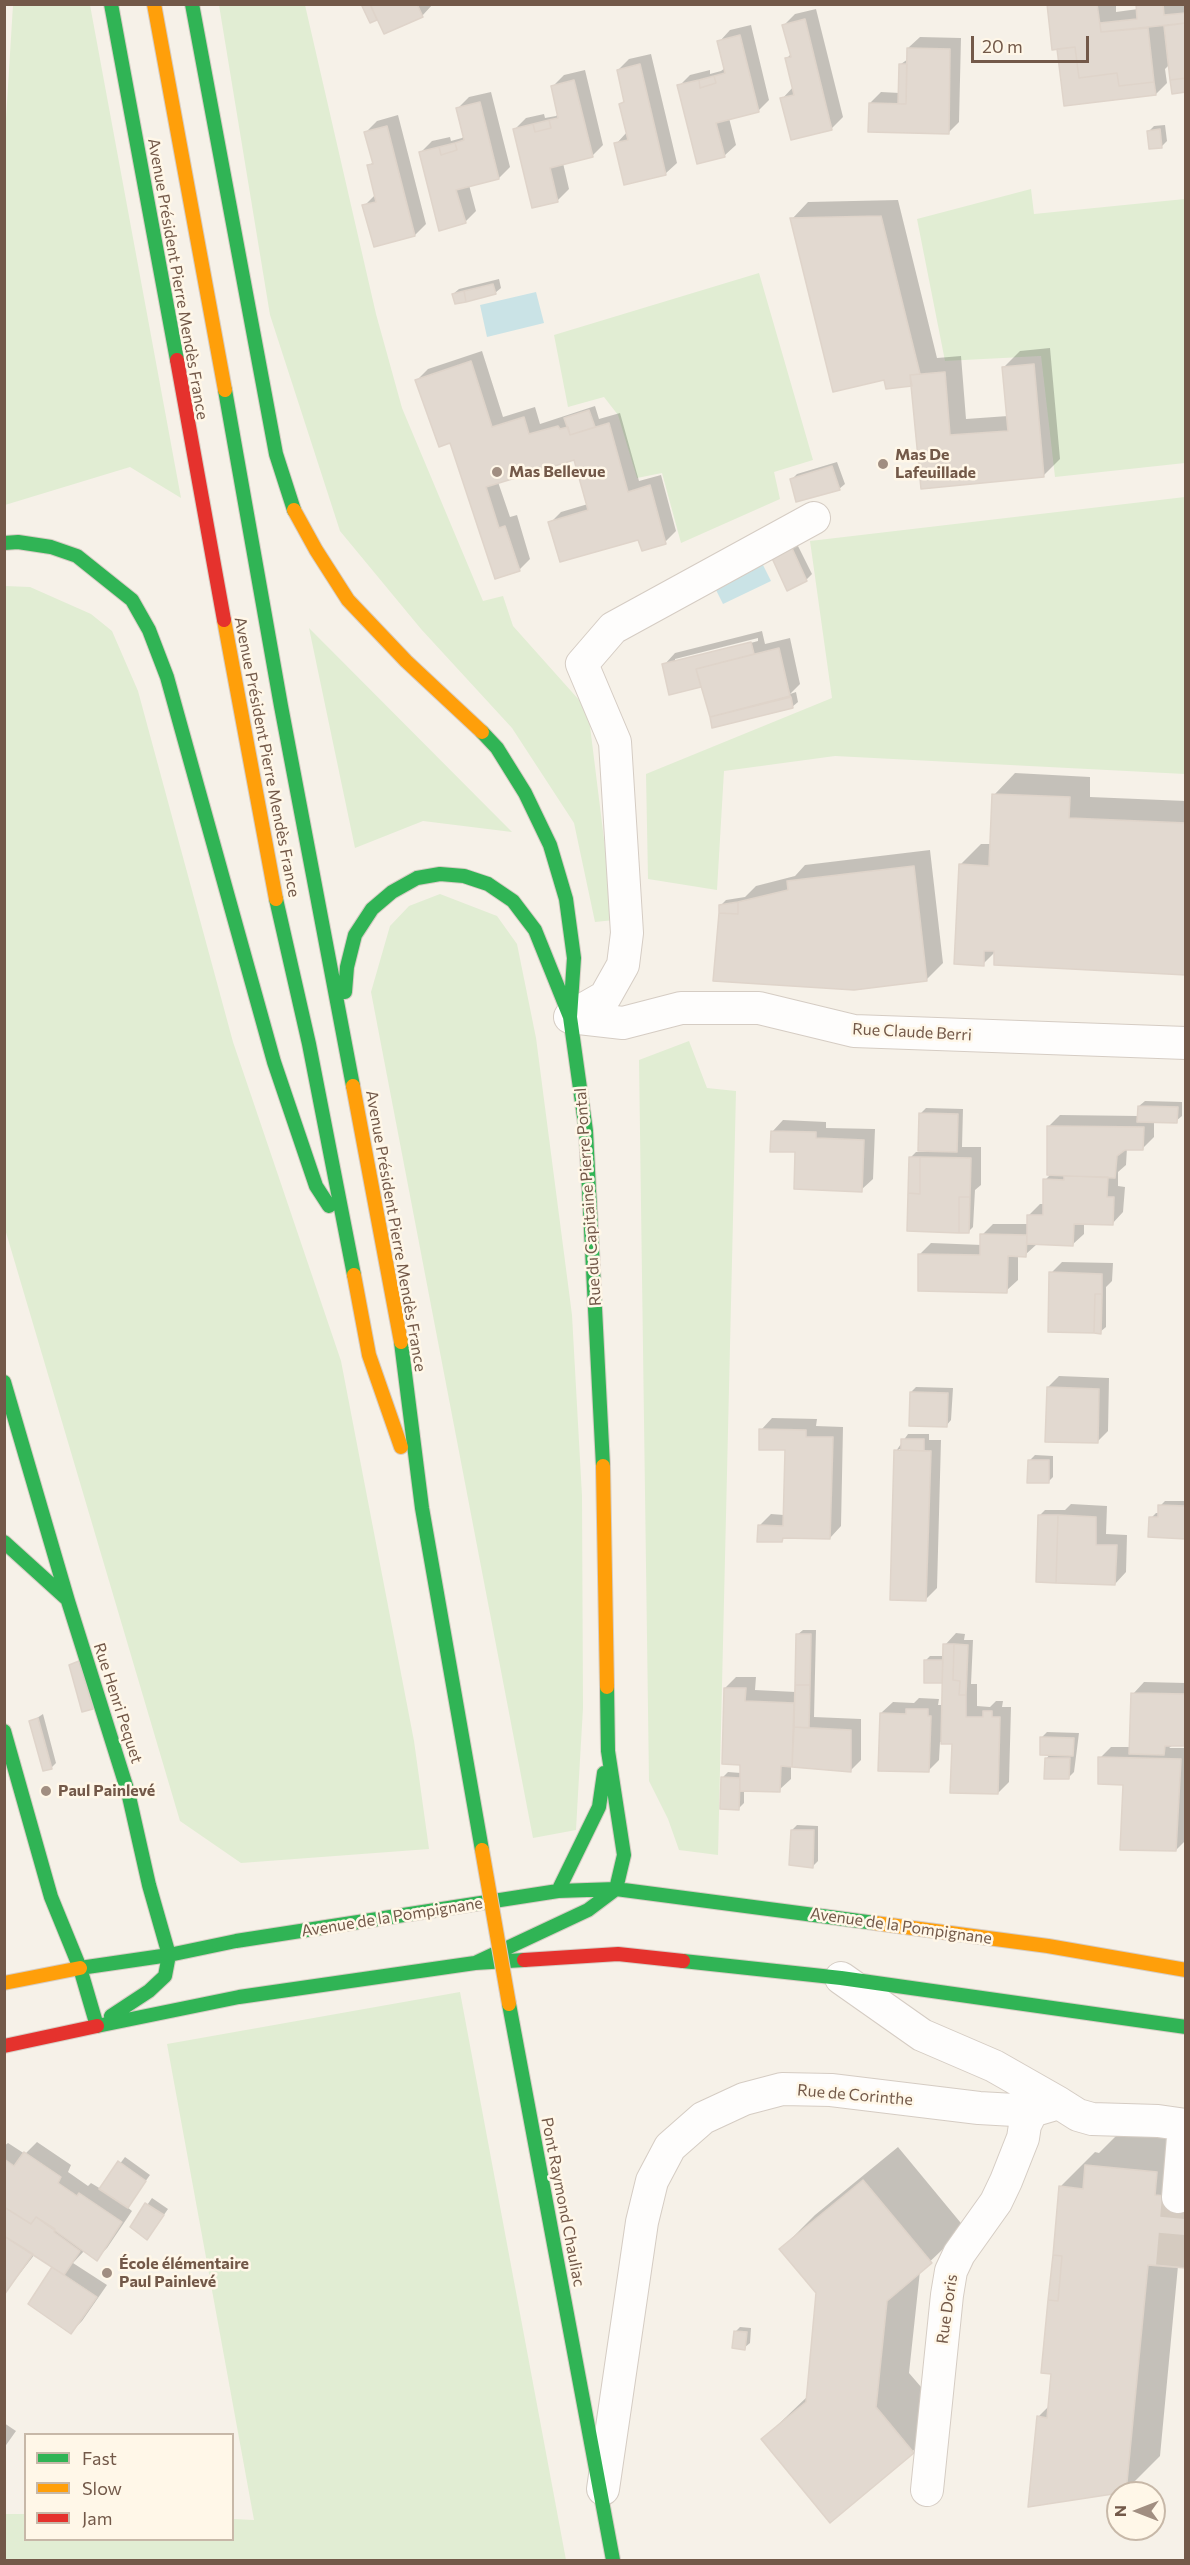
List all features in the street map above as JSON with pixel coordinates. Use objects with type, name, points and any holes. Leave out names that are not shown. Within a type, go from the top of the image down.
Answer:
[{"type":"main road","name":"Avenue Président Pierre Mendès France","points":[[111,4],[276,900],[309,1044],[369,1355],[422,1508]]},
{"type":"main road","name":"Avenue Président Pierre Mendès France","points":[[154,4],[205,274],[281,706],[400,1331],[422,1508],[482,1850]]},
{"type":"main road","points":[[192,4],[276,454],[290,502],[316,550],[348,600],[406,661],[462,711],[497,748],[525,793],[550,845],[566,899],[574,958],[570,1017]]},
{"type":"main road","points":[[4,543],[18,542],[51,547],[77,556],[132,600],[149,630],[167,677],[274,1062],[315,1186],[344,1227]]},
{"type":"main road","points":[[342,1021],[347,967],[355,935],[372,909],[392,892],[417,878],[440,874],[464,876],[488,884],[513,901],[534,930],[570,1017]]},
{"type":"main road","name":"Rue du Capitaine Pierre Pontal","points":[[570,1017],[586,1131],[603,1456],[608,1751],[624,1855],[616,1889]]},
{"type":"main road","name":"Rue Henri Pequet","points":[[4,1382],[68,1601],[128,1791],[149,1885],[169,1955]]},
{"type":"main road","name":"Rue Henri Pequet","points":[[4,1542],[68,1601]]},
{"type":"main road","points":[[4,1731],[51,1897],[80,1968],[97,2026]]},
{"type":"main road","name":"Rue du Capitaine Pierre Pontal","points":[[558,1891],[599,1807],[608,1751]]},
{"type":"main road","name":"Pont Raymond Chauliac","points":[[482,1850],[613,2560]]},
{"type":"main road","points":[[475,1963],[558,1926],[588,1910],[616,1889]]},
{"type":"main road","name":"Avenue de la Pompignane","points":[[4,1983],[80,1968],[169,1955],[236,1941],[558,1891],[616,1889],[1048,1946],[1185,1970]]},
{"type":"main road","points":[[4,2046],[239,1997],[475,1963],[618,1954],[841,1978],[1185,2027]]},
{"type":"main road","points":[[97,2026],[149,1991],[165,1976],[169,1955]]},
{"type":"street","points":[[570,1017],[605,997],[623,965],[627,933],[615,742],[582,664],[613,628],[814,518]]},
{"type":"street","name":"Rue Claude Berri","points":[[570,1017],[623,1023],[681,1008],[759,1008],[854,1031],[1185,1043]]},
{"type":"street","points":[[841,1978],[922,2035],[994,2066],[1046,2107]]},
{"type":"street","name":"Rue de Corinthe","points":[[601,2499],[642,2222],[652,2181],[670,2147],[703,2118],[744,2099],[782,2089],[831,2090],[979,2108],[1046,2107],[1092,2119],[1176,2124]]},
{"type":"street","name":"Rue Doris","points":[[927,2490],[951,2271],[959,2254],[996,2202],[1023,2138],[1025,2125],[1046,2107]]},
{"type":"street","points":[[1176,2124],[1178,2197]]},
{"type":"green space","points":[[13,5],[90,5],[181,498],[130,467],[5,505],[4,151]]},
{"type":"green space","points":[[219,5],[305,5],[376,314],[402,408],[483,601],[503,596],[513,626],[588,710],[614,920],[595,922],[574,823],[512,728],[421,629],[340,531],[270,315]]},
{"type":"green space","points":[[1031,189],[1034,214],[1185,199],[1185,463],[1055,477],[1041,356],[945,361],[917,219]]},
{"type":"green space","points":[[759,273],[813,460],[774,472],[780,499],[681,543],[662,473],[637,478],[618,415],[604,397],[568,407],[554,335]]},
{"type":"green space","points":[[1185,497],[1185,774],[835,756],[724,771],[717,890],[648,879],[646,774],[832,698],[810,541]]},
{"type":"green space","points":[[5,586],[30,587],[91,614],[112,631],[138,691],[233,1042],[341,1361],[414,1741],[429,1849],[241,1863],[180,1821],[5,1229]]},
{"type":"green space","points":[[309,628],[512,832],[423,821],[355,848]]},
{"type":"green space","points":[[440,894],[497,916],[517,944],[536,1038],[572,1315],[582,1496],[583,1708],[576,1830],[533,1838],[371,992],[390,926],[409,906]]},
{"type":"green space","points":[[689,1041],[707,1088],[736,1091],[718,1855],[679,1850],[668,1819],[649,1781],[639,1060]]},
{"type":"green space","points":[[460,1992],[566,2560],[5,2560],[5,2514],[24,2514],[24,2541],[234,2541],[234,2519],[254,2520],[167,2044]]},
{"type":"water","points":[[536,292],[544,323],[487,337],[480,305]]},
{"type":"water","points":[[760,559],[771,581],[723,604],[712,582]]},
{"type":"building","points":[[361,4],[370,4],[377,20],[370,23]]},
{"type":"building","points":[[370,4],[417,4],[423,17],[384,34]]},
{"type":"building","points":[[1047,4],[1097,4],[1101,32],[1148,28],[1154,82],[1119,86],[1117,73],[1079,78],[1075,47],[1052,50]]},
{"type":"building","points":[[1136,4],[1163,4],[1164,15],[1186,13],[1186,23],[1101,32],[1100,23],[1137,19]]},
{"type":"building","points":[[805,19],[832,130],[791,140],[780,98],[794,95],[785,58],[791,57],[782,25]]},
{"type":"building","points":[[1186,23],[1186,78],[1170,80],[1164,26]]},
{"type":"building","points":[[740,35],[759,112],[716,123],[725,157],[697,164],[677,85],[699,80],[700,88],[716,83],[714,76],[725,73],[717,41]]},
{"type":"building","points":[[1075,47],[1079,78],[1117,73],[1119,86],[1154,82],[1156,95],[1064,106],[1057,49]]},
{"type":"building","points":[[907,48],[950,49],[949,134],[868,132],[869,103],[906,104]]},
{"type":"building","points":[[640,64],[666,175],[624,185],[614,143],[628,140],[619,104],[624,102],[617,70]]},
{"type":"building","points":[[899,64],[907,64],[906,104],[898,104]]},
{"type":"building","points":[[714,76],[716,83],[700,88],[699,80]]},
{"type":"building","points":[[1186,78],[1186,92],[1172,94],[1170,80]]},
{"type":"building","points":[[574,80],[593,157],[550,168],[558,202],[532,208],[513,129],[533,124],[535,132],[551,128],[549,120],[558,118],[551,86]]},
{"type":"building","points":[[480,102],[499,179],[456,190],[466,223],[439,231],[419,152],[439,147],[441,155],[457,150],[455,143],[464,140],[456,108]]},
{"type":"building","points":[[549,120],[551,128],[535,132],[533,124]]},
{"type":"building","points":[[387,126],[415,236],[374,247],[362,205],[376,202],[367,165],[373,164],[364,132]]},
{"type":"building","points":[[1160,129],[1162,148],[1149,149],[1147,131]]},
{"type":"building","points":[[455,143],[457,150],[441,155],[439,147]]},
{"type":"building","points":[[881,216],[920,374],[910,375],[912,386],[886,389],[884,380],[833,392],[790,218]]},
{"type":"building","points":[[493,284],[496,294],[466,302],[464,291]]},
{"type":"building","points":[[464,291],[466,302],[455,304],[452,294]]},
{"type":"building","name":"Mas Bellevue","points":[[471,361],[492,427],[524,417],[529,434],[558,426],[560,429],[568,427],[570,435],[609,423],[628,492],[650,485],[666,544],[642,551],[638,540],[560,562],[548,522],[588,510],[574,460],[486,487],[499,528],[505,526],[520,571],[495,579],[450,443],[439,447],[415,380]]},
{"type":"building","points":[[1034,364],[1044,477],[921,489],[910,375],[945,372],[950,435],[1008,431],[1002,367]]},
{"type":"building","points":[[589,410],[595,427],[570,435],[564,418]]},
{"type":"building","points":[[832,466],[840,490],[796,502],[790,479]]},
{"type":"building","points":[[791,546],[807,581],[787,591],[771,556]]},
{"type":"building","points":[[751,642],[754,654],[696,669],[701,687],[669,695],[662,664]]},
{"type":"building","points":[[779,648],[790,696],[710,717],[696,669]]},
{"type":"building","points":[[791,697],[793,708],[712,728],[710,717]]},
{"type":"building","points":[[992,794],[1070,797],[1069,818],[1186,823],[1186,975],[994,965],[994,951],[984,951],[984,966],[954,964],[959,864],[989,866]]},
{"type":"building","points":[[914,866],[927,981],[854,990],[713,981],[719,913],[738,914],[738,902],[788,890],[787,881]]},
{"type":"building","points":[[738,902],[738,914],[719,913],[719,905]]},
{"type":"building","points":[[1138,1106],[1178,1107],[1177,1123],[1137,1122]]},
{"type":"building","points":[[919,1113],[958,1114],[957,1152],[918,1151]]},
{"type":"building","points":[[1047,1126],[1144,1127],[1143,1150],[1125,1150],[1117,1156],[1115,1178],[1047,1175]]},
{"type":"building","points":[[771,1131],[816,1132],[816,1138],[864,1140],[862,1192],[794,1189],[795,1152],[770,1152]]},
{"type":"building","points":[[909,1157],[920,1157],[920,1194],[908,1193]]},
{"type":"building","points":[[920,1157],[971,1158],[970,1197],[959,1197],[959,1233],[907,1231],[908,1193],[920,1194]]},
{"type":"building","points":[[1064,1176],[1108,1177],[1107,1197],[1114,1197],[1113,1225],[1074,1224],[1073,1246],[1027,1244],[1027,1215],[1043,1215],[1043,1179],[1064,1180]]},
{"type":"building","points":[[959,1197],[970,1197],[969,1233],[959,1233]]},
{"type":"building","points":[[980,1234],[1027,1235],[1026,1257],[1008,1256],[1007,1293],[918,1291],[918,1254],[980,1255]]},
{"type":"building","points":[[1049,1272],[1102,1274],[1102,1294],[1095,1294],[1094,1333],[1048,1332]]},
{"type":"building","points":[[1095,1294],[1102,1294],[1101,1334],[1094,1333]]},
{"type":"building","points":[[1047,1387],[1099,1389],[1098,1443],[1045,1442]]},
{"type":"building","points":[[910,1392],[948,1393],[947,1427],[909,1426]]},
{"type":"building","points":[[759,1429],[806,1430],[806,1437],[833,1437],[830,1539],[783,1538],[782,1542],[757,1542],[758,1525],[783,1526],[785,1450],[759,1450]]},
{"type":"building","points":[[901,1439],[924,1439],[924,1451],[901,1450]]},
{"type":"building","points":[[894,1450],[931,1451],[926,1601],[890,1600]]},
{"type":"building","points":[[1028,1460],[1049,1460],[1049,1483],[1027,1483]]},
{"type":"building","points":[[1158,1505],[1186,1506],[1186,1539],[1148,1537],[1149,1517],[1158,1517]]},
{"type":"building","points":[[1038,1515],[1058,1515],[1056,1583],[1036,1582]]},
{"type":"building","points":[[1058,1515],[1096,1517],[1096,1545],[1117,1545],[1115,1585],[1056,1583]]},
{"type":"building","points":[[796,1634],[811,1634],[810,1685],[795,1685]]},
{"type":"building","points":[[943,1644],[954,1644],[953,1680],[960,1681],[959,1695],[966,1695],[966,1717],[983,1717],[983,1711],[992,1711],[992,1717],[1000,1717],[998,1794],[950,1793],[952,1744],[941,1744]]},
{"type":"building","points":[[954,1644],[968,1645],[966,1695],[959,1695],[960,1681],[953,1680]]},
{"type":"building","points":[[924,1660],[943,1660],[942,1683],[924,1683]]},
{"type":"building","points":[[79,1661],[93,1709],[82,1712],[69,1665]]},
{"type":"building","points":[[795,1685],[810,1685],[809,1728],[794,1727]]},
{"type":"building","points":[[724,1688],[746,1688],[745,1701],[794,1703],[792,1767],[781,1766],[780,1792],[740,1791],[740,1765],[722,1764]]},
{"type":"building","points":[[1131,1693],[1186,1694],[1184,1746],[1165,1746],[1164,1755],[1129,1754]]},
{"type":"building","points":[[906,1709],[928,1709],[928,1716],[931,1716],[929,1772],[878,1771],[880,1713],[906,1714]]},
{"type":"building","points":[[38,1718],[52,1769],[43,1771],[29,1721]]},
{"type":"building","points":[[794,1727],[851,1730],[851,1772],[792,1767]]},
{"type":"building","points":[[1040,1737],[1074,1738],[1073,1756],[1040,1755]]},
{"type":"building","points":[[1098,1757],[1181,1759],[1176,1851],[1120,1850],[1123,1785],[1098,1784]]},
{"type":"building","points":[[1045,1758],[1070,1758],[1069,1779],[1044,1779]]},
{"type":"building","points":[[721,1777],[740,1778],[739,1810],[720,1809]]},
{"type":"building","points":[[791,1830],[814,1830],[813,1868],[789,1865]]},
{"type":"building","points":[[24,2152],[61,2177],[58,2183],[77,2196],[79,2193],[122,2222],[97,2261],[36,2217],[31,2224],[4,2207],[4,2159],[14,2166]]},
{"type":"building","points":[[118,2161],[146,2181],[128,2208],[99,2189]]},
{"type":"building","points":[[1085,2165],[1157,2172],[1155,2195],[1186,2198],[1186,2268],[1148,2265],[1127,2481],[1106,2481],[1106,2495],[1028,2507],[1037,2416],[1047,2418],[1051,2374],[1041,2373],[1048,2300],[1058,2301],[1062,2256],[1053,2255],[1059,2186],[1083,2189]]},
{"type":"building","points":[[863,2180],[932,2263],[887,2301],[876,2407],[914,2453],[830,2523],[761,2439],[806,2402],[816,2293],[779,2249]]},
{"type":"building","points":[[145,2203],[164,2215],[147,2240],[130,2227]]},
{"type":"building","points":[[4,2207],[31,2224],[36,2217],[55,2229],[54,2232],[80,2251],[64,2275],[4,2236]]},
{"type":"building","points":[[4,2236],[33,2254],[4,2295]]},
{"type":"building","points":[[1053,2255],[1062,2256],[1058,2301],[1048,2300]]},
{"type":"building","points":[[52,2267],[97,2297],[71,2334],[28,2304]]},
{"type":"building","points":[[734,2331],[747,2332],[745,2350],[732,2348]]},
{"type":"tunnel","points":[[1172,2266],[1178,2197]]},
{"type":"traffic: fast","points":[[111,4],[177,360]]},
{"type":"traffic: fast","points":[[192,4],[276,454],[294,510]]},
{"type":"traffic: fast","points":[[225,390],[281,706],[353,1086]]},
{"type":"traffic: fast","points":[[4,543],[18,542],[51,547],[77,556],[132,600],[149,630],[167,677],[274,1062],[316,1186],[329,1206]]},
{"type":"traffic: fast","points":[[482,732],[497,748],[525,793],[550,845],[566,899],[574,958],[570,1017],[586,1131],[603,1466]]},
{"type":"traffic: fast","points":[[345,992],[347,967],[355,935],[372,909],[392,892],[417,878],[440,874],[464,876],[488,884],[513,901],[535,930],[570,1017]]},
{"type":"traffic: fast","points":[[276,899],[309,1044],[354,1275]]},
{"type":"traffic: fast","points":[[401,1342],[422,1508],[482,1850]]},
{"type":"traffic: fast","points":[[4,1382],[68,1601],[128,1792],[149,1885],[169,1955],[165,1976],[149,1991],[111,2016]]},
{"type":"traffic: fast","points":[[4,1542],[67,1599]]},
{"type":"traffic: fast","points":[[475,1963],[588,1910],[616,1889],[624,1855],[608,1751],[607,1687]]},
{"type":"traffic: fast","points":[[4,1731],[51,1897],[80,1968],[97,2026]]},
{"type":"traffic: fast","points":[[558,1891],[599,1807],[604,1773]]},
{"type":"traffic: fast","points":[[80,1968],[169,1955],[236,1941],[558,1891],[616,1889],[875,1923]]},
{"type":"traffic: fast","points":[[97,2026],[239,1997],[475,1963],[524,1960]]},
{"type":"traffic: fast","points":[[683,1961],[841,1978],[1186,2027]]},
{"type":"traffic: fast","points":[[509,2004],[613,2560]]},
{"type":"traffic: slow","points":[[154,4],[225,390]]},
{"type":"traffic: slow","points":[[294,510],[348,600],[406,661],[482,732]]},
{"type":"traffic: slow","points":[[224,620],[276,899]]},
{"type":"traffic: slow","points":[[353,1086],[401,1342]]},
{"type":"traffic: slow","points":[[354,1275],[369,1355],[401,1447]]},
{"type":"traffic: slow","points":[[603,1466],[607,1687]]},
{"type":"traffic: slow","points":[[482,1850],[509,2004]]},
{"type":"traffic: slow","points":[[875,1923],[1048,1946],[1186,1970]]},
{"type":"traffic: slow","points":[[4,1983],[80,1968]]},
{"type":"traffic: jam","points":[[177,360],[224,620]]},
{"type":"traffic: jam","points":[[524,1960],[618,1954],[683,1961]]},
{"type":"traffic: jam","points":[[4,2046],[97,2026]]},
{"type":"place","name":"Mas De Lafeuillade","points":[[883,464]]},
{"type":"place","name":"Mas Bellevue","points":[[497,472]]},
{"type":"place","name":"Paul Painlevé","points":[[46,1791]]},
{"type":"place","name":"École élémentaire Paul Painlevé","points":[[107,2273]]}]
